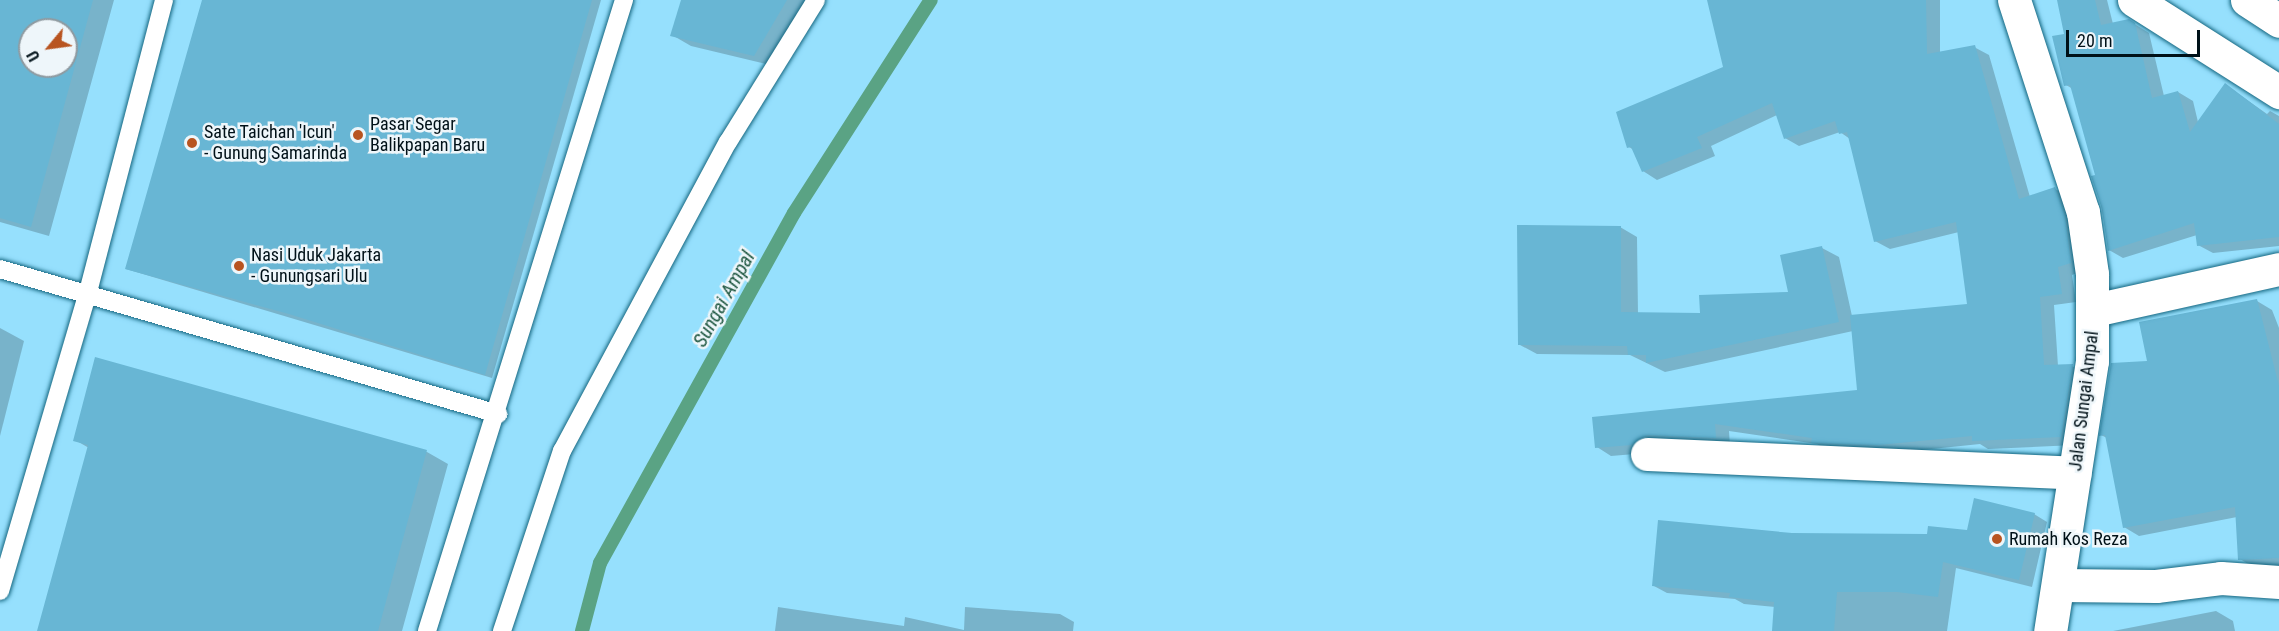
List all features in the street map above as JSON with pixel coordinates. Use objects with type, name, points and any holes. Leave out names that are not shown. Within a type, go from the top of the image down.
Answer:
[{"type":"street","name":"Jalan Sungai Ampal","points":[[2014,0],[2083,212],[2094,310],[2092,361],[2059,585],[2050,631]]},
{"type":"street","points":[[2134,0],[2279,92]]},
{"type":"street","points":[[2247,0],[2279,21]]},
{"type":"street","points":[[2094,310],[2279,268]]},
{"type":"street","points":[[1647,454],[2075,473]]},
{"type":"street","points":[[2059,585],[2156,586],[2221,578],[2279,582]]},
{"type":"lane","points":[[0,591],[88,292],[164,0]]},
{"type":"lane","points":[[427,631],[498,414],[624,0]]},
{"type":"lane","points":[[502,631],[562,451],[728,142],[816,0]]},
{"type":"lane","points":[[0,269],[88,292],[498,414]]},
{"type":"building","points":[[0,0],[93,0],[78,55],[78,18],[18,18],[18,78],[72,78],[31,227],[0,218]]},
{"type":"building","name":"Pasar Segar Balikpapan Baru","points":[[202,0],[592,0],[485,375],[289,314],[125,269]]},
{"type":"building","points":[[681,0],[787,0],[754,56],[670,36]]},
{"type":"building","points":[[1707,0],[1926,0],[1927,54],[1975,45],[2019,199],[2055,187],[2065,216],[2071,263],[2058,267],[2062,294],[2040,297],[2044,365],[2073,364],[2061,437],[1972,441],[1972,436],[1878,445],[1811,443],[1812,438],[1715,424],[1716,438],[1647,435],[1631,445],[1595,448],[1592,417],[1857,390],[1850,315],[1967,304],[1956,222],[1874,242],[1847,132],[1839,134],[1835,121],[1784,139],[1772,103],[1697,137],[1702,148],[1642,172],[1631,147],[1627,148],[1616,112],[1723,67]]},
{"type":"building","points":[[2057,0],[2095,0],[2101,25],[2129,19],[2135,23],[2152,98],[2178,91],[2190,132],[2225,83],[2279,124],[2279,237],[2197,246],[2194,223],[2108,251],[2102,209],[2091,176],[2095,175],[2070,85],[2064,86],[2052,36],[2064,34]]},
{"type":"building","points":[[1517,225],[1621,226],[1621,312],[1700,313],[1699,295],[1788,292],[1780,255],[1822,246],[1839,322],[1646,363],[1646,355],[1628,355],[1627,346],[1518,345]]},
{"type":"building","points":[[2257,299],[2279,386],[2279,558],[2238,560],[2235,507],[2123,528],[2105,435],[2099,436],[2111,363],[2147,361],[2139,322]]},
{"type":"building","points":[[95,357],[427,450],[378,631],[37,631],[88,445],[73,441]]},
{"type":"building","points":[[1974,498],[2035,513],[2019,580],[1943,562],[1938,597],[1897,592],[1837,592],[1834,631],[1772,631],[1774,602],[1729,597],[1730,593],[1652,586],[1658,520],[1792,533],[1927,534],[1928,526],[1967,530]]},
{"type":"waterway","name":"Sungai Ampal","points":[[582,631],[600,563],[794,213],[931,0]]},
{"type":"place","name":"Pasar Segar Balikpapan Baru","points":[[358,135]]},
{"type":"place","name":"Sate Taichan 'Icun' - Gunung Samarinda","points":[[192,143]]},
{"type":"place","name":"Nasi Uduk Jakarta - Gunungsari Ulu","points":[[239,266]]},
{"type":"place","name":"Rumah Kos Reza","points":[[1997,539]]}]
